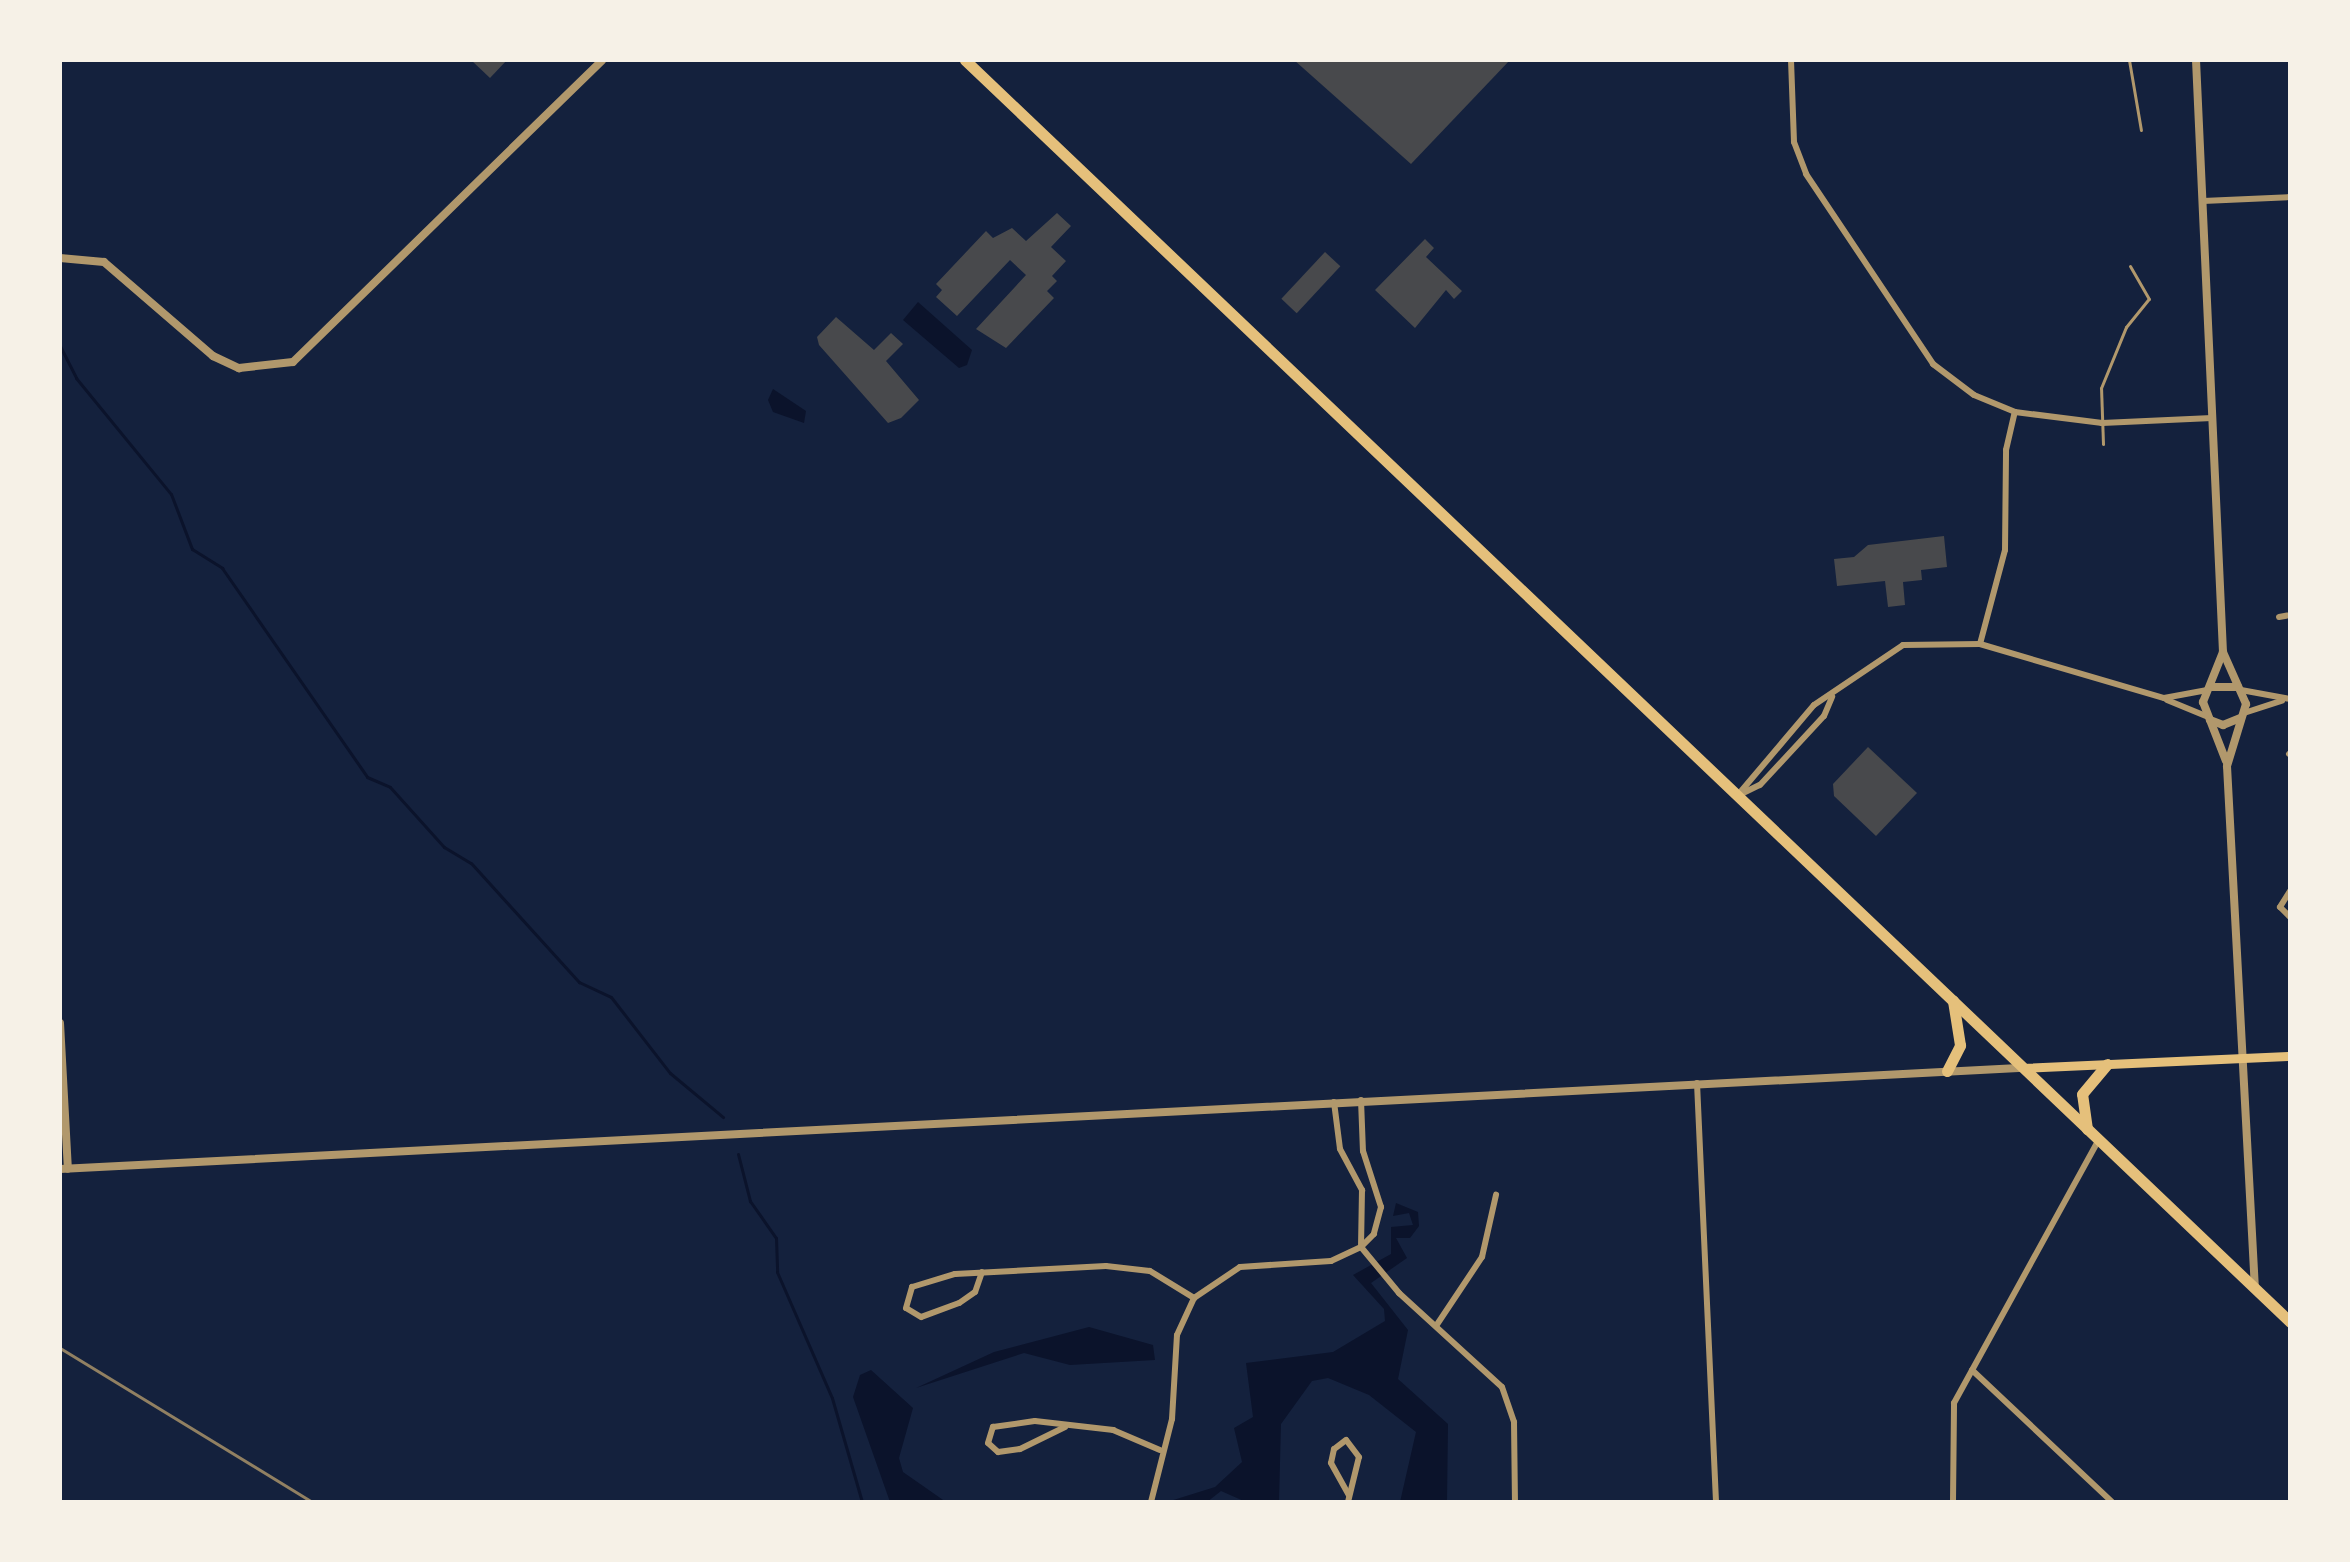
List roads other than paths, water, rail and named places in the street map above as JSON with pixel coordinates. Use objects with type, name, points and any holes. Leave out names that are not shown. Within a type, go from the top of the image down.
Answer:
[{"type":"highway","points":[[965,60],[2290,1322]]},
{"type":"highway","points":[[1947,1071],[1960,1045],[1953,1001]]},
{"type":"highway","points":[[2087,1130],[2082,1094],[2107,1064]]},
{"type":"main road","points":[[2023,1068],[2290,1056]]},
{"type":"street","points":[[60,258],[104,262],[213,356],[239,368],[293,362],[602,60]]},
{"type":"street","points":[[1791,60],[1794,142],[1802,166],[1894,315],[1945,374],[2015,412],[2102,423],[2212,418]]},
{"type":"street","points":[[2196,60],[2223,652],[2240,689],[2242,715],[2227,766]]},
{"type":"street","points":[[2203,201],[2290,197]]},
{"type":"street","points":[[1980,644],[2005,550],[2006,450],[2015,412]]},
{"type":"street","points":[[2279,617],[2290,615]]},
{"type":"street","points":[[1737,797],[1814,705],[1832,697],[1893,648],[1938,640],[1980,644],[2164,698],[2229,725],[2242,715],[2287,700]]},
{"type":"street","points":[[2223,652],[2209,689],[2208,718],[2227,766],[2255,1289]]},
{"type":"street","points":[[2164,698],[2209,689],[2240,689],[2287,700]]},
{"type":"street","points":[[1737,797],[1760,785],[1824,716],[1832,697]]},
{"type":"street","points":[[2290,891],[2280,907],[2290,917]]},
{"type":"street","points":[[60,1023],[64,1169],[2023,1068]]},
{"type":"street","points":[[1697,1083],[1716,1502]]},
{"type":"street","points":[[1151,1502],[1160,1450],[1174,1404],[1177,1335],[1194,1298],[1240,1267],[1331,1261],[1361,1247],[1374,1234],[1381,1207],[1363,1151],[1361,1100]]},
{"type":"street","points":[[1334,1102],[1340,1149],[1362,1190],[1361,1247],[1436,1326],[1485,1365],[1508,1399],[1515,1502]]},
{"type":"street","points":[[1953,1502],[1950,1413],[2098,1141]]},
{"type":"street","points":[[1436,1326],[1482,1257],[1496,1195]]},
{"type":"street","points":[[982,1272],[975,1292],[959,1303],[921,1317],[906,1308],[912,1287],[982,1272],[1135,1268],[1194,1298]]},
{"type":"street","points":[[1972,1370],[2112,1502]]},
{"type":"street","points":[[1065,1427],[1020,1449],[998,1452],[988,1443],[993,1427],[1009,1421],[1127,1433],[1160,1450]]},
{"type":"street","points":[[1346,1440],[1359,1457],[1348,1498],[1331,1463],[1334,1449],[1346,1440]]},
{"type":"lane","points":[[2129,60],[2141,130]]},
{"type":"lane","points":[[2103,444],[2101,388],[2126,327],[2149,299],[2130,266]]},
{"type":"water","points":[[918,302],[972,350],[967,365],[959,368],[903,320]]},
{"type":"water","points":[[773,389],[806,411],[804,423],[773,412],[768,400]]},
{"type":"water","points":[[1396,1203],[1418,1212],[1419,1226],[1410,1238],[1396,1238],[1407,1258],[1371,1283],[1408,1330],[1398,1379],[1448,1424],[1447,1502],[1400,1502],[1416,1432],[1369,1395],[1328,1378],[1312,1381],[1281,1424],[1279,1502],[1246,1502],[1221,1491],[1207,1502],[1167,1502],[1215,1487],[1242,1462],[1234,1428],[1253,1417],[1246,1363],[1333,1352],[1385,1321],[1384,1309],[1353,1275],[1391,1254],[1391,1227],[1413,1225],[1409,1213],[1393,1216]]},
{"type":"water","points":[[1089,1327],[1153,1345],[1155,1360],[1070,1365],[1024,1353],[916,1388],[994,1352]]},
{"type":"water","points":[[871,1370],[913,1408],[899,1458],[903,1472],[946,1502],[890,1502],[853,1397],[860,1375]]},
{"type":"waterway","points":[[60,346],[76,378],[171,494],[192,549],[222,568],[367,777],[390,787],[444,847],[471,863],[579,982],[611,997],[670,1073],[723,1117]]},
{"type":"waterway","points":[[738,1154],[750,1201],[776,1238],[777,1272],[832,1398],[862,1502]]},
{"type":"railway","points":[[60,1348],[312,1502]]}]
